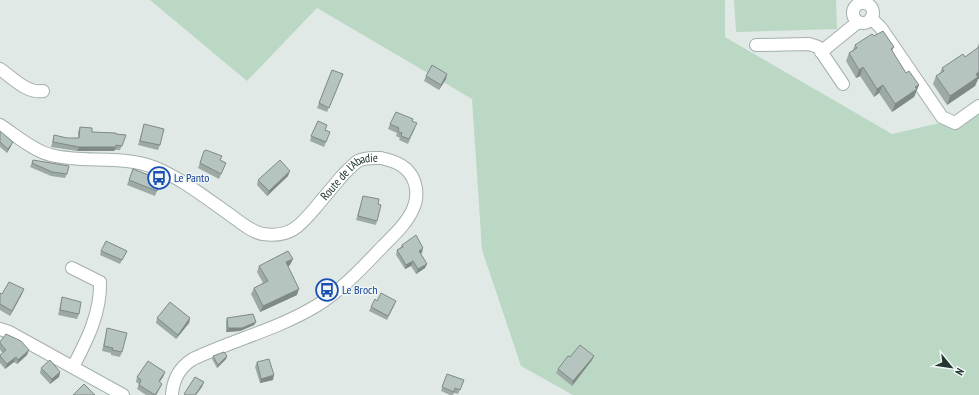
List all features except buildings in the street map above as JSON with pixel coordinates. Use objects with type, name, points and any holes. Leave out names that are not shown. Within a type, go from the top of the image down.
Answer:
[{"type":"street","points":[[859,2],[869,6],[872,11],[871,18],[864,23],[858,22],[854,17],[853,14],[855,7],[859,2]]},
{"type":"street","points":[[871,18],[881,28],[942,117],[955,123],[979,106]]},
{"type":"street","points":[[822,52],[858,22]]},
{"type":"street","points":[[756,45],[809,44],[818,47],[843,84]]},
{"type":"street","points":[[0,69],[29,90],[43,92]]},
{"type":"street","name":"Route de l'Abadie","points":[[0,125],[48,155],[62,158],[127,161],[142,163],[157,169],[178,180],[247,227],[261,234],[275,235],[288,232],[301,225],[347,171],[358,161],[370,158],[387,159],[403,166],[408,171],[415,182],[416,201],[413,209],[408,218],[395,233],[346,283],[316,306],[297,316],[193,359],[183,367],[176,378],[172,395]]},
{"type":"street","points":[[72,268],[100,282],[100,294],[90,332],[73,367]]},
{"type":"street","points":[[0,329],[9,332],[123,395]]},
{"type":"green space","points":[[150,0],[725,0],[725,37],[892,134],[979,114],[979,395],[573,395],[521,366],[482,250],[472,99],[317,8],[247,81]]},
{"type":"green space","points":[[734,0],[836,0],[837,29],[736,32]]},
{"type":"place","name":"Le Panto","points":[[159,178]]},
{"type":"place","name":"Le Broch","points":[[327,290]]}]
